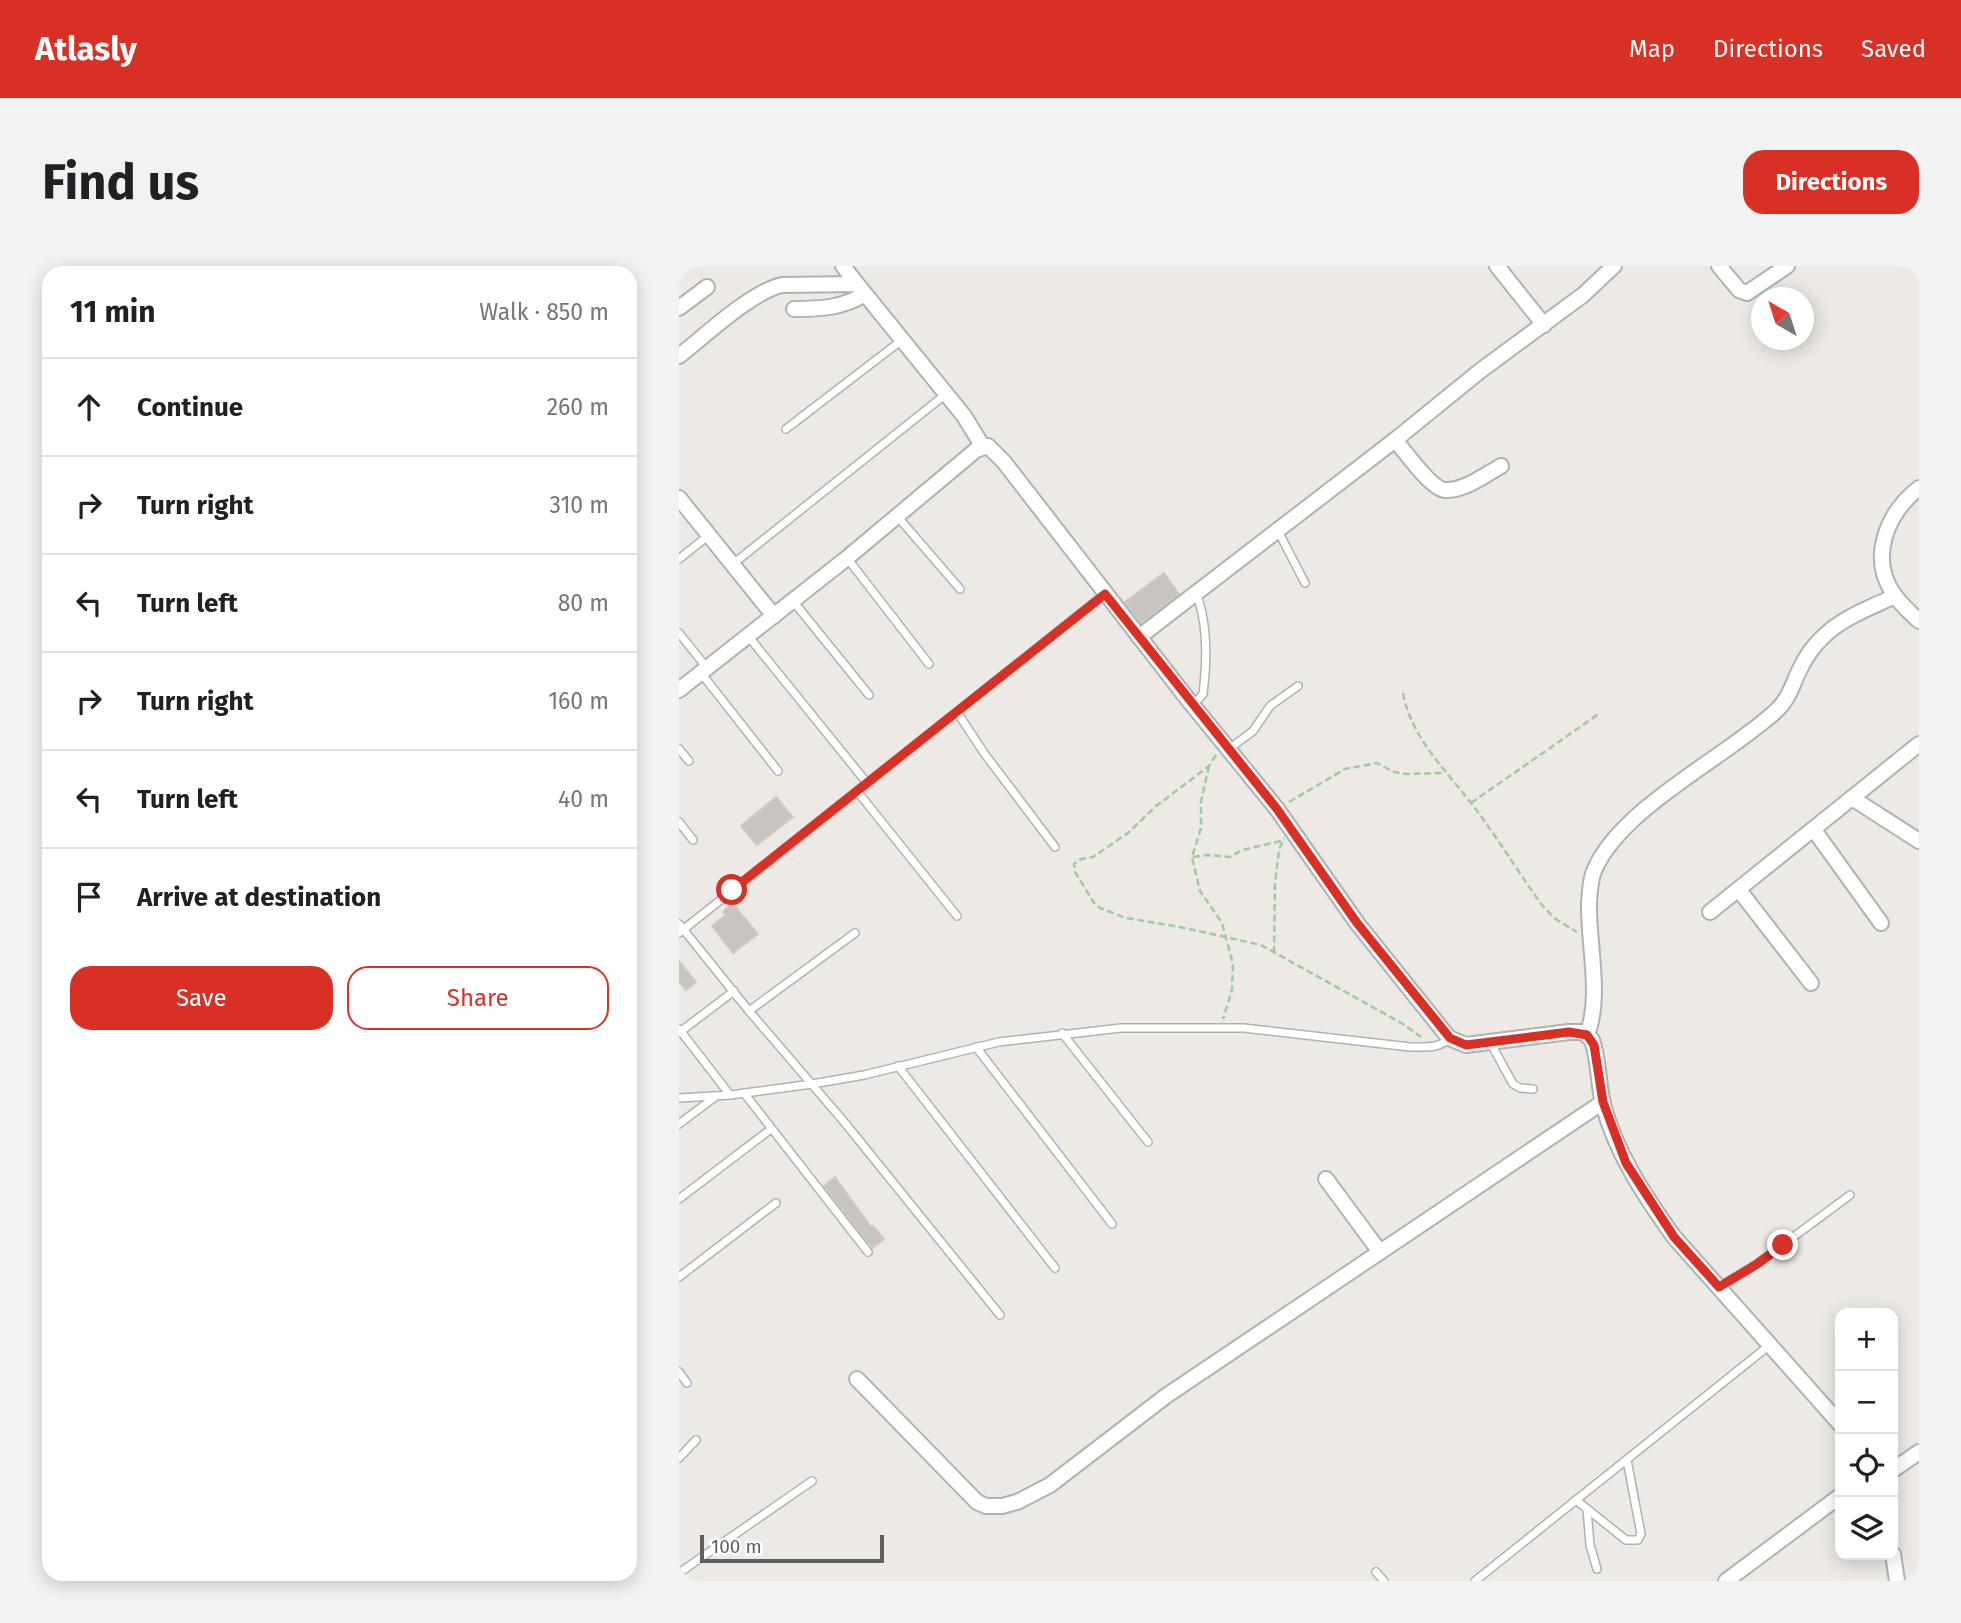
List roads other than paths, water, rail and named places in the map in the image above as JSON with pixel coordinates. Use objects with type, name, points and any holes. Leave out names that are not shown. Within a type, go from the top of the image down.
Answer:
[{"type":"street","points":[[843,266],[964,416],[983,447]]},
{"type":"street","points":[[1497,266],[1544,325]]},
{"type":"street","points":[[1139,637],[1583,295],[1614,266]]},
{"type":"street","points":[[1719,266],[1739,290],[1747,293],[1787,266]]},
{"type":"street","points":[[679,356],[749,301],[772,287],[782,285],[861,289]]},
{"type":"street","points":[[679,308],[707,286]]},
{"type":"street","points":[[794,309],[840,306],[861,289]]},
{"type":"street","points":[[1395,440],[1439,489],[1462,487],[1501,467]]},
{"type":"street","points":[[679,690],[847,558],[976,450],[988,446],[1004,462],[1192,705],[1277,809],[1286,836],[1450,1038],[1466,1045],[1569,1032],[1587,1035],[1594,1045],[1603,1102],[1626,1163],[1649,1202],[1674,1237],[1835,1418]]},
{"type":"street","points":[[1916,612],[1895,596],[1883,571],[1882,546],[1898,510],[1919,488]]},
{"type":"street","points":[[679,498],[774,616]]},
{"type":"street","points":[[1587,1035],[1595,996],[1590,939],[1591,882],[1594,870],[1614,839],[1667,793],[1779,709],[1811,651],[1839,623],[1895,596]]},
{"type":"street","points":[[1710,912],[1919,744]]},
{"type":"street","points":[[1852,798],[1919,841]]},
{"type":"street","points":[[1814,830],[1881,923]]},
{"type":"street","points":[[1739,890],[1811,983]]},
{"type":"street","points":[[857,1379],[977,1502],[986,1506],[1002,1506],[1017,1502],[1050,1485],[1165,1396],[1603,1102]]},
{"type":"street","points":[[1326,1179],[1380,1252]]},
{"type":"street","points":[[1898,1467],[1919,1452]]},
{"type":"street","points":[[1726,1581],[1839,1497]]},
{"type":"street","points":[[1894,1560],[1897,1581]]},
{"type":"lane","points":[[786,429],[902,340]]},
{"type":"lane","points":[[732,565],[946,394]]},
{"type":"lane","points":[[897,516],[960,589]]},
{"type":"lane","points":[[1277,530],[1305,583]]},
{"type":"lane","points":[[679,559],[709,536]]},
{"type":"lane","points":[[847,558],[929,664]]},
{"type":"lane","points":[[1192,705],[1204,691],[1204,620],[1196,593]]},
{"type":"lane","points":[[1000,1315],[812,1084],[680,929],[1105,594]]},
{"type":"lane","points":[[793,601],[869,695]]},
{"type":"lane","points":[[679,633],[778,771]]},
{"type":"lane","points":[[749,637],[867,783]]},
{"type":"lane","points":[[1226,746],[1253,731],[1273,704],[1298,686]]},
{"type":"lane","points":[[957,712],[984,753],[1055,847]]},
{"type":"lane","points":[[679,749],[689,761]]},
{"type":"lane","points":[[857,791],[957,916]]},
{"type":"lane","points":[[679,822],[693,839]]},
{"type":"lane","points":[[749,1011],[855,933]]},
{"type":"lane","points":[[730,1095],[680,1031],[734,991]]},
{"type":"lane","points":[[679,1098],[730,1095],[812,1084],[977,1047],[1062,1033],[1121,1028],[1263,1030],[1410,1047],[1435,1046],[1450,1038]]},
{"type":"lane","points":[[1062,1033],[1149,1142]]},
{"type":"lane","points":[[1489,1041],[1513,1084],[1520,1088],[1533,1089]]},
{"type":"lane","points":[[977,1047],[1112,1224]]},
{"type":"lane","points":[[898,1066],[1055,1268]]},
{"type":"lane","points":[[744,1093],[868,1252]]},
{"type":"lane","points":[[679,1124],[717,1096]]},
{"type":"lane","points":[[679,1199],[771,1129]]},
{"type":"lane","points":[[1719,1287],[1757,1264],[1850,1195]]},
{"type":"lane","points":[[679,1277],[776,1203]]},
{"type":"lane","points":[[1475,1581],[1771,1344]]},
{"type":"lane","points":[[679,1372],[687,1383]]},
{"type":"lane","points":[[679,1458],[696,1440]]},
{"type":"lane","points":[[1576,1500],[1626,1540],[1636,1541],[1640,1538],[1627,1460]]},
{"type":"lane","points":[[679,1573],[812,1481]]},
{"type":"lane","points":[[1587,1509],[1590,1545],[1597,1569]]},
{"type":"lane","points":[[1376,1572],[1384,1581]]}]
